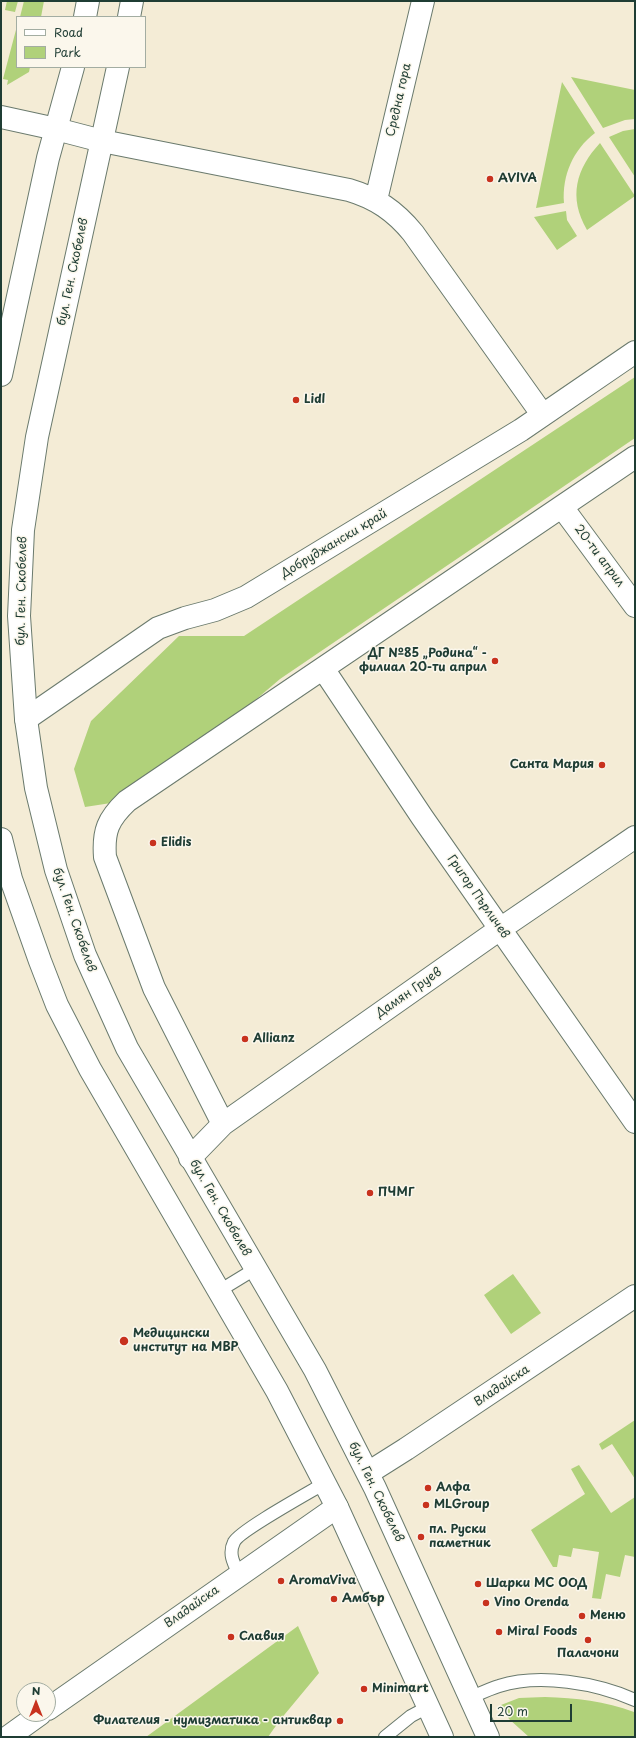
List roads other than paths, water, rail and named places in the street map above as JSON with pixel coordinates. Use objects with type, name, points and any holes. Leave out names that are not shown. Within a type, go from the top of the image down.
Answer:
[{"type":"street","points":[[85,16],[88,1]]},
{"type":"street","points":[[129,16],[132,1]]},
{"type":"street","name":"Средна гора","points":[[376,200],[422,1]]},
{"type":"street","points":[[1,375],[48,158],[73,68]]},
{"type":"street","name":"бул. Ген. Скобелев","points":[[118,68],[37,437],[22,530],[19,616],[26,719],[37,796],[56,870],[84,955],[127,1048],[315,1370],[368,1473],[488,1737]]},
{"type":"street","points":[[1,117],[102,141],[349,190],[376,200],[400,218],[413,232],[542,414]]},
{"type":"street","name":"Добруджански край","points":[[26,719],[158,628],[185,618],[215,610],[246,597],[521,430],[542,414],[635,352]]},
{"type":"street","points":[[223,1124],[154,988],[105,857],[103,840],[107,827],[114,814],[127,801],[324,670],[635,457]]},
{"type":"street","name":"20-ти април","points":[[562,507],[635,606]]},
{"type":"street","name":"Григор Пърличев","points":[[324,670],[422,817],[635,1122]]},
{"type":"street","name":"Дамян Груев","points":[[190,1158],[223,1124],[500,929],[635,837]]},
{"type":"street","points":[[1,839],[11,879],[57,1005],[90,1069],[277,1391],[337,1507],[442,1737]]},
{"type":"street","name":"Владайска","points":[[368,1473],[419,1441],[635,1296]]},
{"type":"street","name":"Владайска","points":[[56,1702],[337,1507]]},
{"type":"street","points":[[8,1737],[29,1722]]},
{"type":"lane","points":[[219,1291],[256,1269]]},
{"type":"lane","points":[[239,1574],[232,1560],[231,1551],[234,1541],[262,1521],[325,1484]]},
{"type":"lane","points":[[470,1698],[499,1686],[533,1681],[555,1681],[577,1683],[602,1688],[635,1700]]},
{"type":"lane","points":[[385,1737],[411,1716],[428,1708]]},
{"type":"place","name":"AVIVA","points":[[490,179]]},
{"type":"place","name":"Lidl","points":[[296,400]]},
{"type":"place","name":"ДГ №85 „Родина“ - филиал 20-ти април","points":[[495,661]]},
{"type":"place","name":"Санта Мария","points":[[602,765]]},
{"type":"place","name":"Elidis","points":[[153,843]]},
{"type":"place","name":"Allianz","points":[[245,1039]]},
{"type":"place","name":"ПЧМГ","points":[[370,1193]]},
{"type":"place","name":"Медицински институт на МВР","points":[[124,1341]]},
{"type":"place","name":"Алфа","points":[[428,1488]]},
{"type":"place","name":"MLGroup","points":[[426,1505]]},
{"type":"place","name":"пл. Руски паметник","points":[[421,1537]]},
{"type":"place","name":"AromaViva","points":[[281,1581]]},
{"type":"place","name":"Шарки МС ООД","points":[[478,1584]]},
{"type":"place","name":"Амбър","points":[[334,1599]]},
{"type":"place","name":"Vino Orenda","points":[[486,1603]]},
{"type":"place","name":"Меню","points":[[582,1616]]},
{"type":"place","name":"Miral Foods","points":[[499,1632]]},
{"type":"place","name":"Славия","points":[[231,1637]]},
{"type":"place","name":"Палачони","points":[[588,1640]]},
{"type":"place","name":"Minimart","points":[[364,1689]]},
{"type":"place","name":"Филателия - нумизматика - антиквар","points":[[340,1721]]}]
